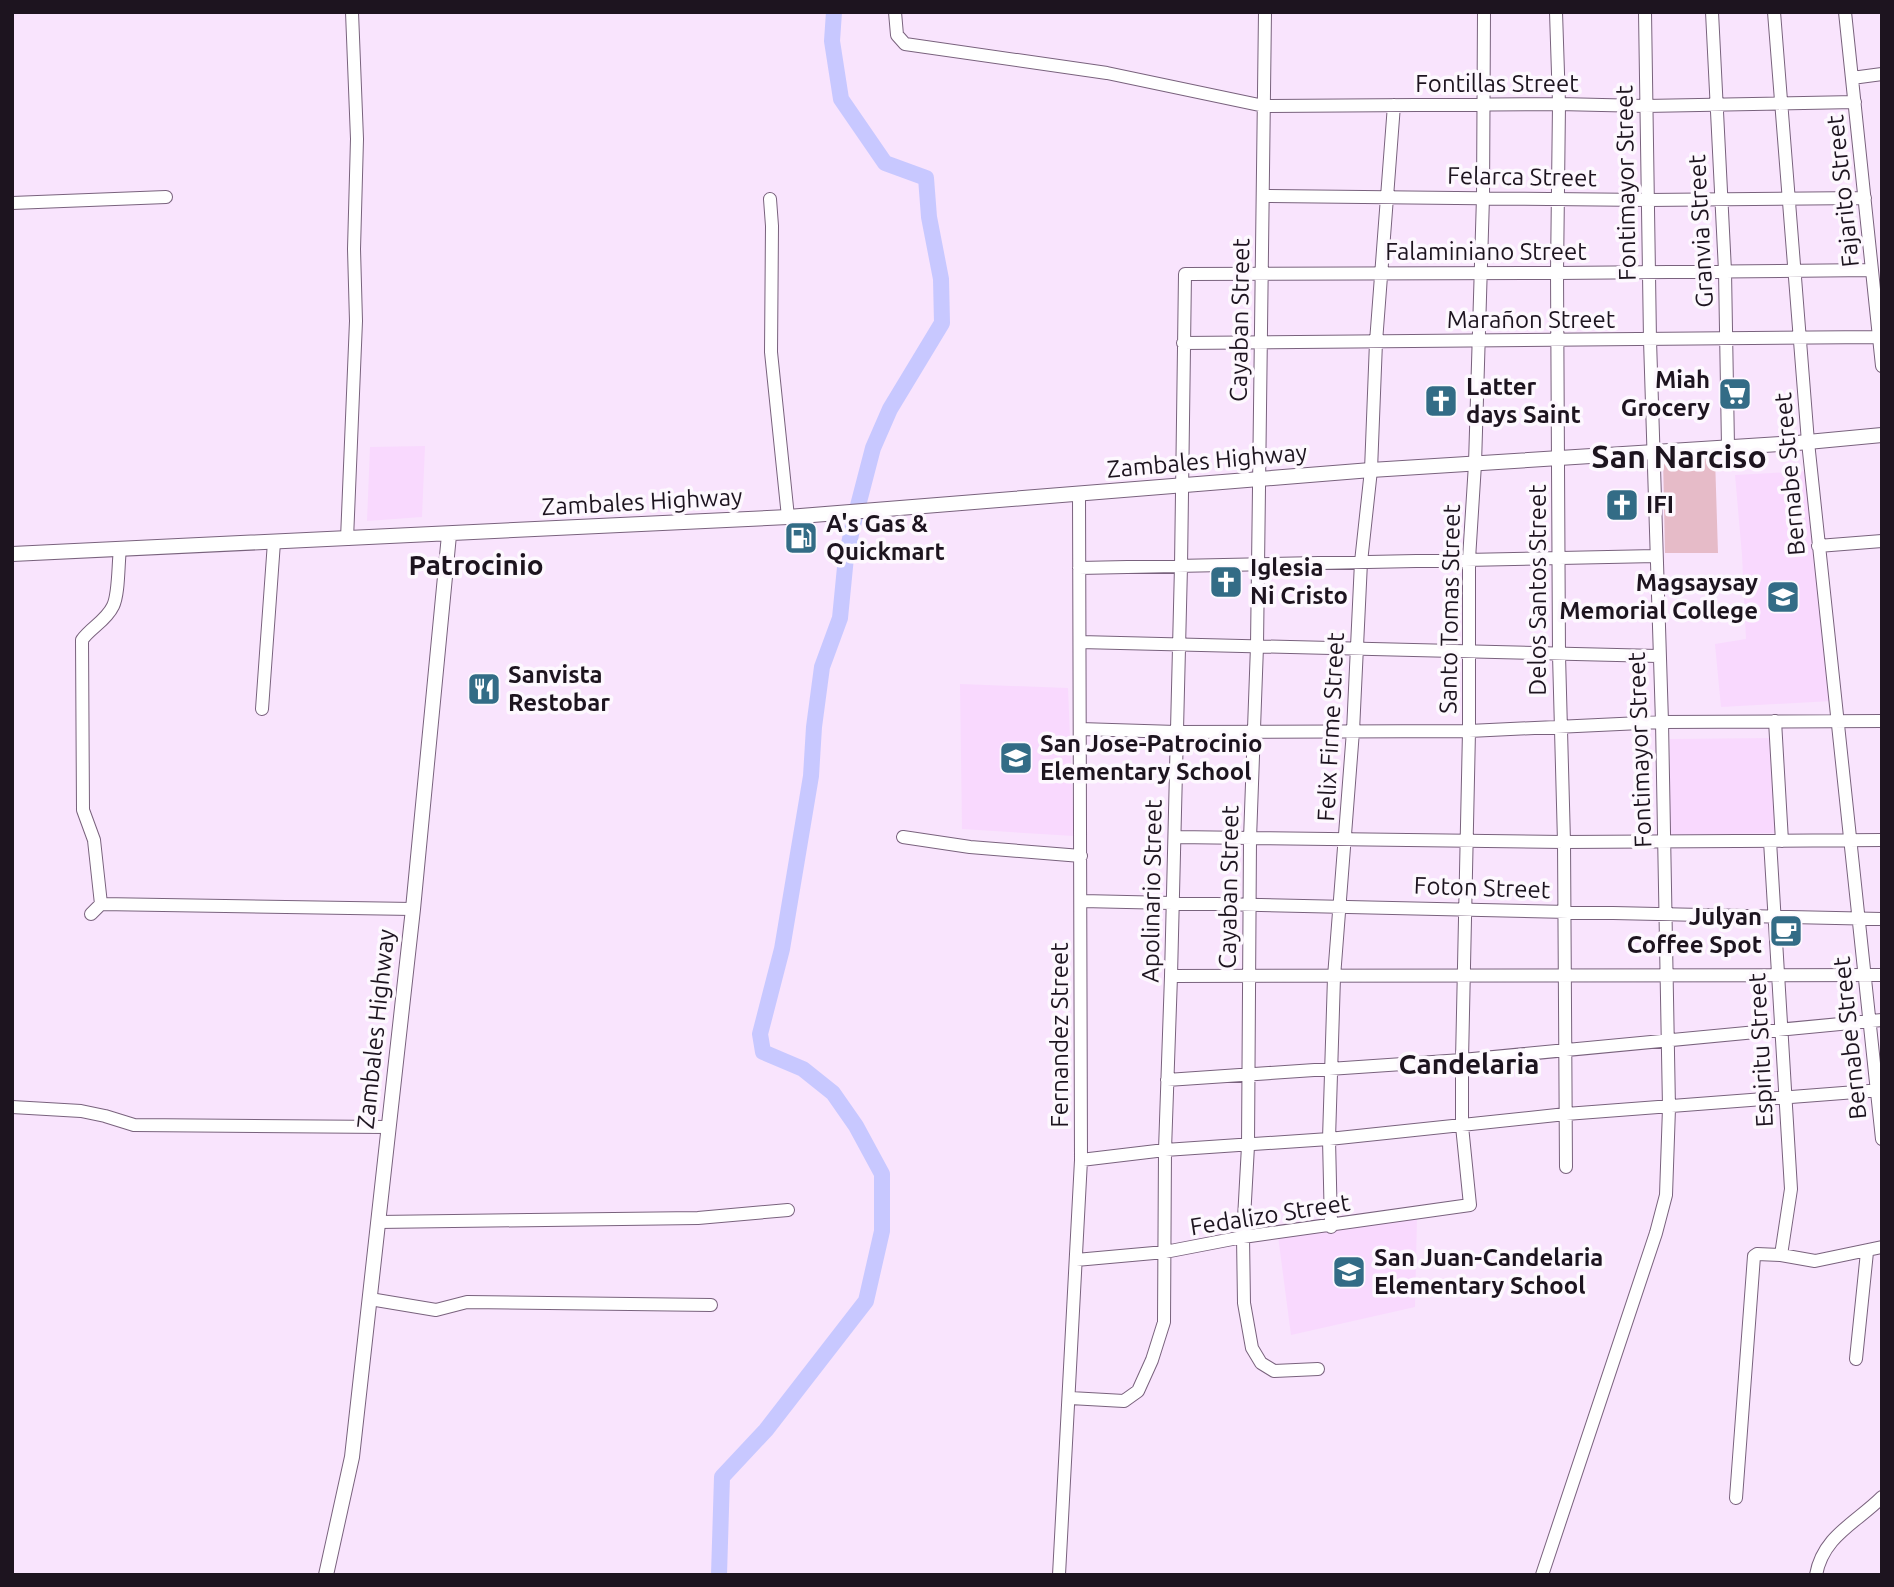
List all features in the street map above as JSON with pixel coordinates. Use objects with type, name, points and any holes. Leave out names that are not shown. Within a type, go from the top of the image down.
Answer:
[{"type":"main road","name":"Zambales Highway","points":[[326,1575],[352,1457],[413,909],[449,535],[788,517],[1371,470],[1882,435]]},
{"type":"main road","points":[[12,554],[449,535]]},
{"type":"street","points":[[347,539],[356,321],[354,249],[357,139],[352,12]]},
{"type":"street","name":"Fontillas Street","points":[[895,12],[897,35],[905,44],[1107,73],[1264,106],[1645,106],[1855,102]]},
{"type":"street","name":"Cayaban Street","points":[[1265,12],[1257,646],[1252,733],[1244,1303],[1252,1348],[1261,1363],[1274,1371],[1318,1369]]},
{"type":"street","name":"Santo Tomas Street","points":[[1470,1205],[1462,1126],[1462,1060],[1469,731],[1469,559],[1475,464],[1485,104],[1484,12]]},
{"type":"street","name":"Delos Santos Street","points":[[1556,12],[1559,104],[1559,655],[1565,912],[1566,1167]]},
{"type":"street","name":"Fontimayor Street","points":[[1542,1575],[1656,1233],[1666,1195],[1669,1108],[1662,722],[1652,452],[1645,12]]},
{"type":"street","name":"Granvia Street","points":[[1712,12],[1725,271],[1728,447]]},
{"type":"street","name":"Bernabe Street","points":[[1774,12],[1808,442],[1864,975],[1875,1020],[1882,1139]]},
{"type":"street","name":"Fajarito Street","points":[[1846,12],[1882,366]]},
{"type":"street","points":[[1852,78],[1882,74]]},
{"type":"street","name":"Felix Firme Street","points":[[1331,1227],[1329,1139],[1334,977],[1346,839],[1361,562],[1371,470],[1376,342],[1394,105]]},
{"type":"street","name":"Felarca Street","points":[[1263,196],[1648,200],[1865,198]]},
{"type":"street","points":[[12,203],[166,197]]},
{"type":"street","points":[[770,199],[771,352],[788,517]]},
{"type":"street","name":"Falaminiano Street","points":[[1185,274],[1872,270]]},
{"type":"street","name":"Apolinario Street","points":[[1069,1398],[1124,1401],[1138,1391],[1152,1360],[1164,1322],[1165,1150],[1175,837],[1185,274]]},
{"type":"street","name":"Marañon Street","points":[[1183,343],[1879,337]]},
{"type":"street","name":"Fernandez Street","points":[[1059,1575],[1081,1160],[1079,494]]},
{"type":"street","points":[[1818,546],[1882,541]]},
{"type":"street","points":[[262,709],[274,542]]},
{"type":"street","points":[[101,904],[94,840],[83,810],[82,640],[86,633],[94,630],[114,605],[120,549]]},
{"type":"street","points":[[1079,568],[1656,556]]},
{"type":"street","points":[[1080,642],[1658,656]]},
{"type":"street","name":"Espiritu Street","points":[[1775,721],[1774,916],[1791,1189],[1781,1255]]},
{"type":"street","points":[[1080,729],[1252,733],[1469,731],[1662,722],[1882,721]]},
{"type":"street","points":[[903,837],[970,847],[1082,856]]},
{"type":"street","points":[[1175,837],[1564,842],[1882,840]]},
{"type":"street","name":"Foton Street","points":[[1082,901],[1882,919]]},
{"type":"street","points":[[91,914],[101,904],[413,909]]},
{"type":"street","points":[[1171,976],[1882,975]]},
{"type":"street","points":[[1167,1080],[1462,1060],[1875,1020]]},
{"type":"street","points":[[1081,1160],[1165,1150],[1329,1139],[1566,1114],[1879,1090]]},
{"type":"street","points":[[12,1107],[81,1111],[134,1125],[388,1127]]},
{"type":"street","name":"Fedalizo Street","points":[[1076,1260],[1164,1252],[1243,1237],[1331,1227],[1470,1205]]},
{"type":"street","points":[[378,1222],[698,1218],[788,1210]]},
{"type":"street","points":[[1736,1498],[1754,1256],[1781,1255],[1815,1261],[1882,1247]]},
{"type":"street","points":[[1856,1359],[1867,1251]]},
{"type":"street","points":[[370,1299],[436,1310],[467,1302],[711,1305]]},
{"type":"street","points":[[1816,1575],[1819,1560],[1829,1542],[1882,1497]]},
{"type":"shaded area","points":[[425,446],[422,517],[367,521],[370,447]]},
{"type":"shaded area","points":[[1663,457],[1715,458],[1718,553],[1665,553]]},
{"type":"shaded area","name":"Magsaysay Memorial College","points":[[1808,471],[1832,701],[1721,707],[1715,644],[1746,639],[1735,475]]},
{"type":"shaded area","name":"San Jose-Patrocinio Elementary School","points":[[960,684],[1068,688],[1074,836],[962,829]]},
{"type":"shaded area","points":[[1772,738],[1778,833],[1670,835],[1670,739]]},
{"type":"shaded area","name":"San Juan-Candelaria Elementary School","points":[[1417,1217],[1415,1307],[1291,1335],[1278,1236]]},
{"type":"waterway","points":[[719,1575],[722,1477],[766,1430],[866,1301],[882,1231],[882,1174],[856,1126],[833,1093],[803,1069],[763,1052],[760,1034],[782,949],[811,776],[822,667],[840,618],[846,557],[854,521],[873,448],[890,409],[942,323],[941,279],[929,217],[926,178],[885,163],[841,99],[832,41],[834,12]]},
{"type":"place","name":"Miah Grocery","points":[[1735,394]]},
{"type":"place","name":"Latter days Saint","points":[[1441,401]]},
{"type":"place","name":"IFI","points":[[1622,505]]},
{"type":"place","name":"A's Gas & Quickmart","points":[[801,538]]},
{"type":"place","name":"Iglesia Ni Cristo","points":[[1226,582]]},
{"type":"place","name":"Magsaysay Memorial College","points":[[1783,597]]},
{"type":"place","name":"Sanvista Restobar","points":[[484,689]]},
{"type":"place","name":"San Jose-Patrocinio Elementary School","points":[[1016,758]]},
{"type":"place","name":"Julyan Coffee Spot","points":[[1786,931]]},
{"type":"place","name":"San Juan-Candelaria Elementary School","points":[[1349,1272]]},
{"type":"district","name":"San Narciso","points":[[1679,457]]},
{"type":"district","name":"Patrocinio","points":[[476,565]]},
{"type":"district","name":"Candelaria","points":[[1469,1064]]}]
